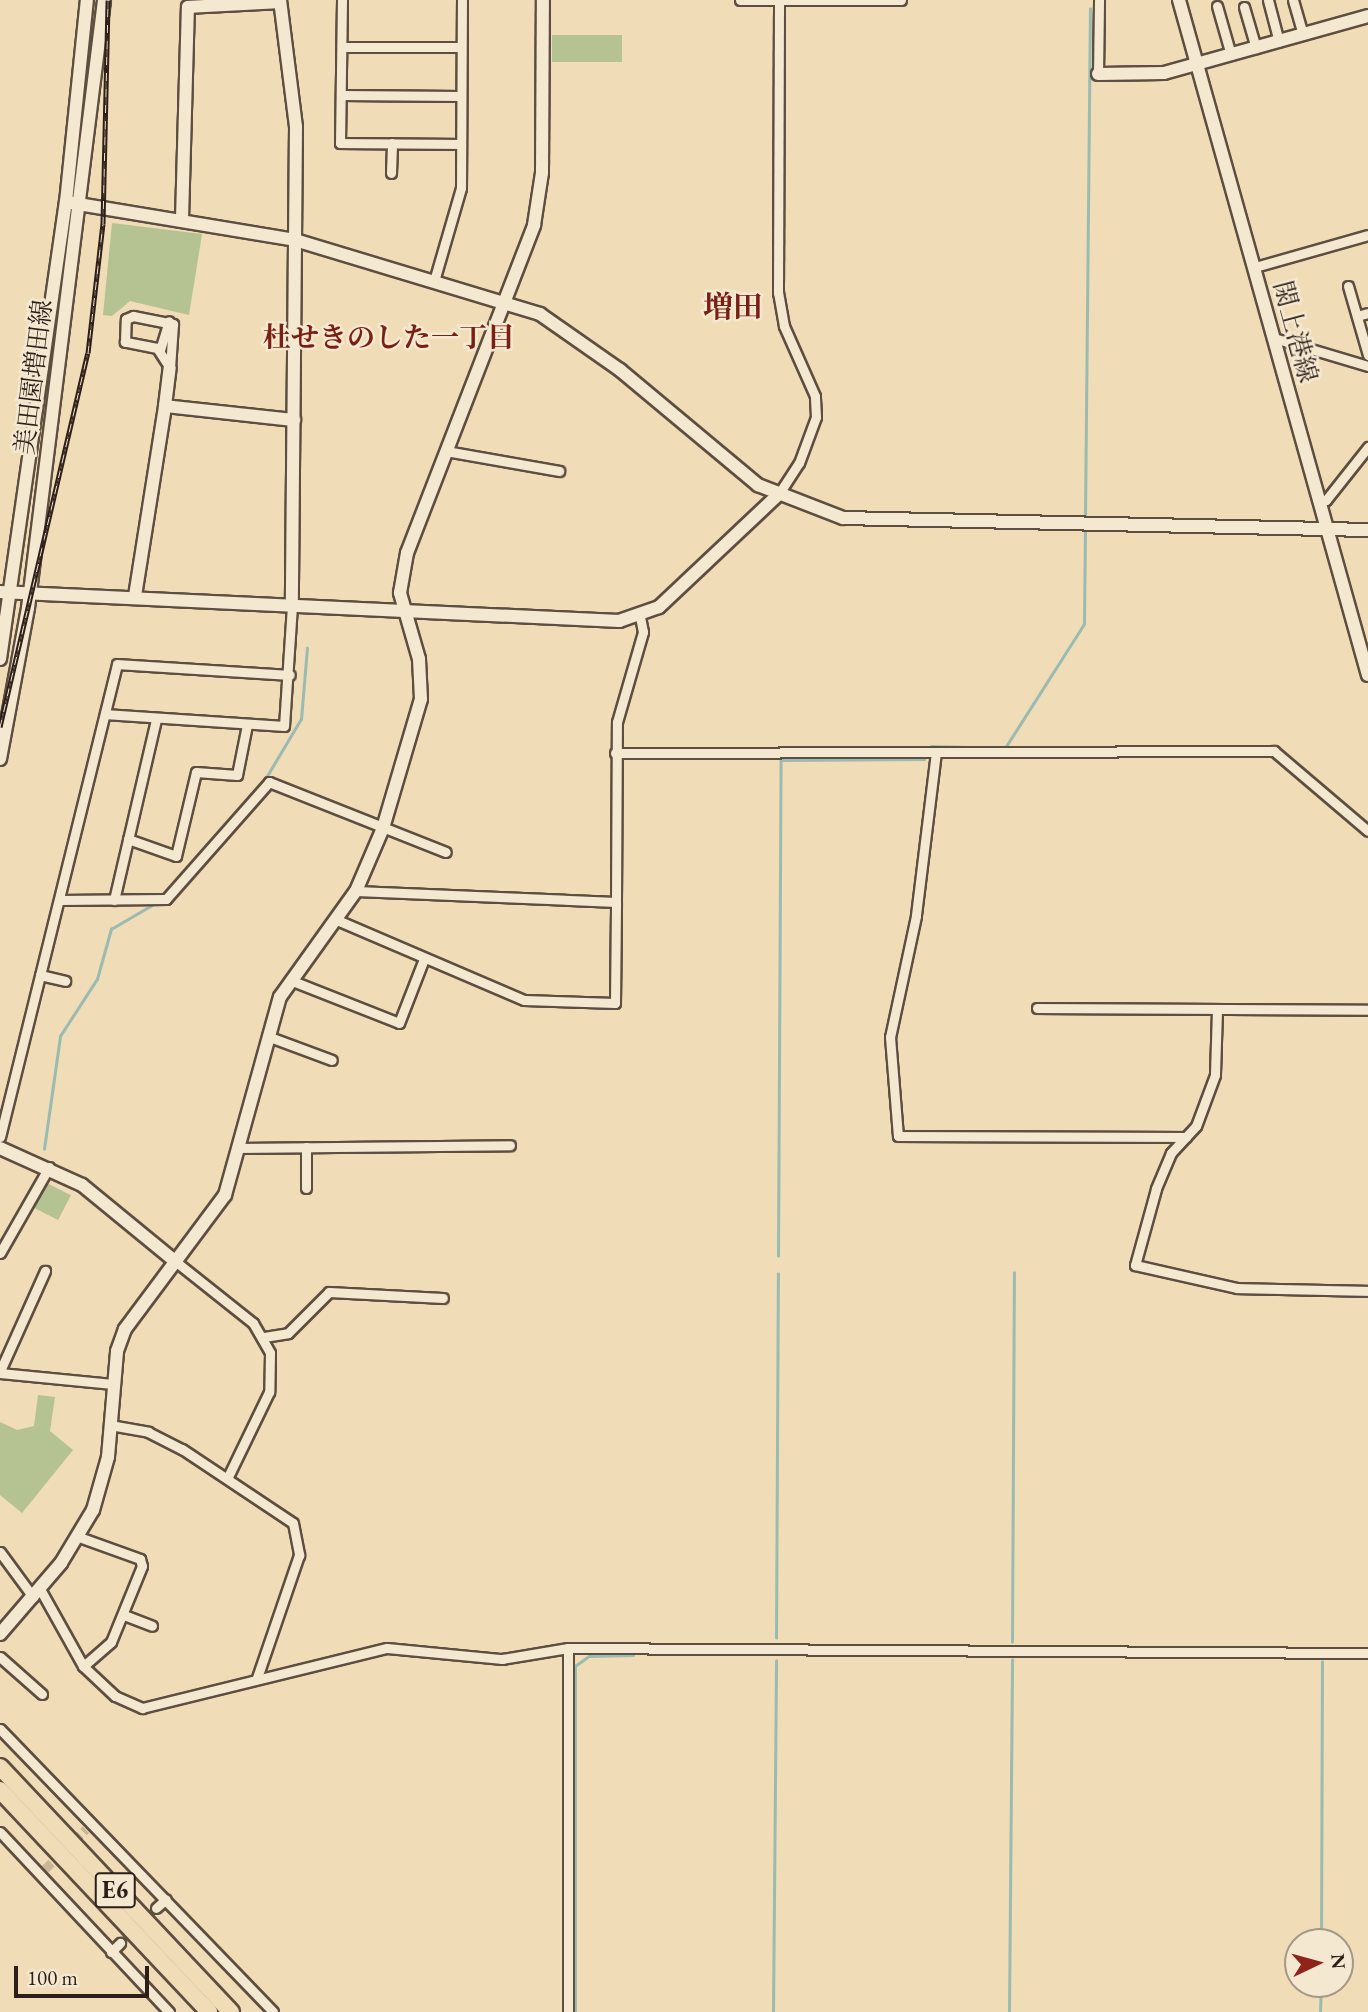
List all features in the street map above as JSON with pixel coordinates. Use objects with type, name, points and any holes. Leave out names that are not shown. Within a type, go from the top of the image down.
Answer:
[{"type":"highway","name":"E6","points":[[0,1767],[231,2012]]},
{"type":"highway","name":"E6","points":[[0,1790],[209,2012]]},
{"type":"street","name":"美田園増田線","points":[[0,759],[30,593],[72,203],[87,0]]},
{"type":"street","name":"美田園増田線","points":[[0,659],[6,592],[104,0]]},
{"type":"street","points":[[341,0],[340,143],[461,144]]},
{"type":"street","points":[[434,281],[461,188],[462,0]]},
{"type":"street","points":[[0,1634],[79,1537],[103,1481],[113,1384],[125,1329],[225,1195],[241,1148],[267,1036],[290,980],[356,891],[383,828],[421,699],[419,659],[403,610],[407,553],[506,302],[540,192],[543,0]]},
{"type":"street","points":[[740,0],[901,0]]},
{"type":"street","points":[[6,592],[403,610],[640,617],[716,559],[778,495],[799,463],[816,417],[809,374],[784,326],[778,293],[779,0]]},
{"type":"street","points":[[1099,0],[1098,74],[1197,65],[1368,16]]},
{"type":"street","points":[[1268,0],[1279,41]]},
{"type":"street","points":[[1293,0],[1303,35]]},
{"type":"street","points":[[105,714],[284,726],[290,675],[292,604],[296,127],[280,1],[188,7],[182,219]]},
{"type":"street","name":"閖上港線","points":[[1179,2],[1368,675]]},
{"type":"street","points":[[1217,6],[1231,55]]},
{"type":"street","points":[[1244,7],[1256,48]]},
{"type":"street","points":[[342,47],[461,47]]},
{"type":"street","points":[[341,95],[460,96]]},
{"type":"street","points":[[391,173],[392,143]]},
{"type":"street","points":[[72,203],[182,219],[295,240],[540,314],[620,370],[722,459],[778,495],[815,511],[875,522],[1327,532],[1368,530]]},
{"type":"street","points":[[1255,267],[1368,235]]},
{"type":"street","points":[[1348,286],[1368,355]]},
{"type":"street","points":[[1357,316],[1368,313]]},
{"type":"street","points":[[160,350],[125,342],[126,319],[169,321]]},
{"type":"street","points":[[135,596],[176,331],[169,321]]},
{"type":"street","points":[[169,321],[160,350],[170,368]]},
{"type":"street","points":[[1273,338],[1368,366]]},
{"type":"street","points":[[164,406],[294,421]]},
{"type":"street","points":[[1318,502],[1368,447]]},
{"type":"street","points":[[446,451],[559,471]]},
{"type":"street","points":[[337,920],[524,1000],[615,1003],[615,753],[640,617]]},
{"type":"street","points":[[0,1137],[117,664],[290,675]]},
{"type":"street","points":[[114,900],[156,719]]},
{"type":"street","points":[[128,839],[176,856],[196,772],[237,775],[247,725]]},
{"type":"street","points":[[615,753],[1274,751],[1368,831]]},
{"type":"street","points":[[936,752],[916,916],[890,1037],[898,1136],[1186,1137]]},
{"type":"street","points":[[59,900],[166,899],[269,782],[446,852]]},
{"type":"street","points":[[356,891],[616,902]]},
{"type":"street","points":[[290,980],[399,1023],[424,959]]},
{"type":"street","points":[[40,975],[65,981]]},
{"type":"street","points":[[1037,1008],[1368,1010]]},
{"type":"street","points":[[1217,1010],[1215,1075],[1186,1137],[1156,1189],[1135,1265],[1237,1288],[1368,1292]]},
{"type":"street","points":[[267,1036],[332,1060]]},
{"type":"street","points":[[241,1148],[510,1145]]},
{"type":"street","points":[[306,1147],[306,1188]]},
{"type":"street","points":[[0,1149],[49,1167],[175,1261],[264,1337],[273,1369],[269,1392],[228,1477]]},
{"type":"street","points":[[0,1254],[49,1167]]},
{"type":"street","points":[[45,1271],[0,1372],[113,1384]]},
{"type":"street","points":[[264,1337],[288,1333],[330,1292],[443,1297]]},
{"type":"street","points":[[110,1425],[148,1432],[228,1477],[290,1518],[299,1540],[257,1678]]},
{"type":"street","points":[[79,1537],[139,1559],[139,1579],[111,1642],[83,1666]]},
{"type":"street","points":[[0,1552],[36,1593],[83,1666],[115,1696],[142,1708],[387,1648],[502,1659],[568,1648],[1368,1653]]},
{"type":"street","points":[[124,1615],[152,1626]]},
{"type":"street","points":[[568,1648],[568,2012]]},
{"type":"street","points":[[0,1657],[42,1694]]},
{"type":"street","points":[[0,1729],[90,1826],[166,1899],[273,2012]]},
{"type":"street","points":[[0,1832],[42,1871],[111,1952],[169,2012]]},
{"type":"street","points":[[156,1908],[166,1899]]},
{"type":"street","points":[[111,1952],[120,1944]]},
{"type":"green space","points":[[552,35],[622,35],[622,62],[552,62]]},
{"type":"green space","points":[[112,223],[202,234],[189,315],[130,301],[112,316],[103,315]]},
{"type":"green space","points":[[45,1182],[71,1195],[58,1220],[32,1207]]},
{"type":"green space","points":[[38,1395],[55,1397],[50,1431],[73,1450],[22,1513],[0,1495],[0,1422],[17,1430],[34,1426]]},
{"type":"waterway","points":[[1085,517],[1090,9]]},
{"type":"waterway","points":[[931,746],[1005,748],[1084,624],[1085,532]]},
{"type":"waterway","points":[[264,781],[301,719],[307,648]]},
{"type":"waterway","points":[[778,1256],[781,760],[924,759]]},
{"type":"waterway","points":[[227,823],[255,791]]},
{"type":"waterway","points":[[166,893],[184,872]]},
{"type":"waterway","points":[[44,1149],[60,1036],[97,979],[111,929],[152,905]]},
{"type":"waterway","points":[[1012,1642],[1014,1273]]},
{"type":"waterway","points":[[776,1638],[778,1274]]},
{"type":"waterway","points":[[575,2012],[575,1666],[589,1656],[633,1655]]},
{"type":"waterway","points":[[1009,2012],[1012,1660]]},
{"type":"waterway","points":[[773,2012],[776,1661]]},
{"type":"waterway","points":[[1321,1928],[1322,1662]]},
{"type":"waterway","points":[[1320,1998],[1320,2012]]},
{"type":"tunnel","points":[[45,1869],[86,1829]]},
{"type":"tunnel","points":[[120,1943],[156,1908]]},
{"type":"railway","points":[[0,727],[88,353],[103,224],[108,0]]},
{"type":"district","name":"増田","points":[[733,307]]},
{"type":"district","name":"杜せきのした一丁目","points":[[389,337]]}]
